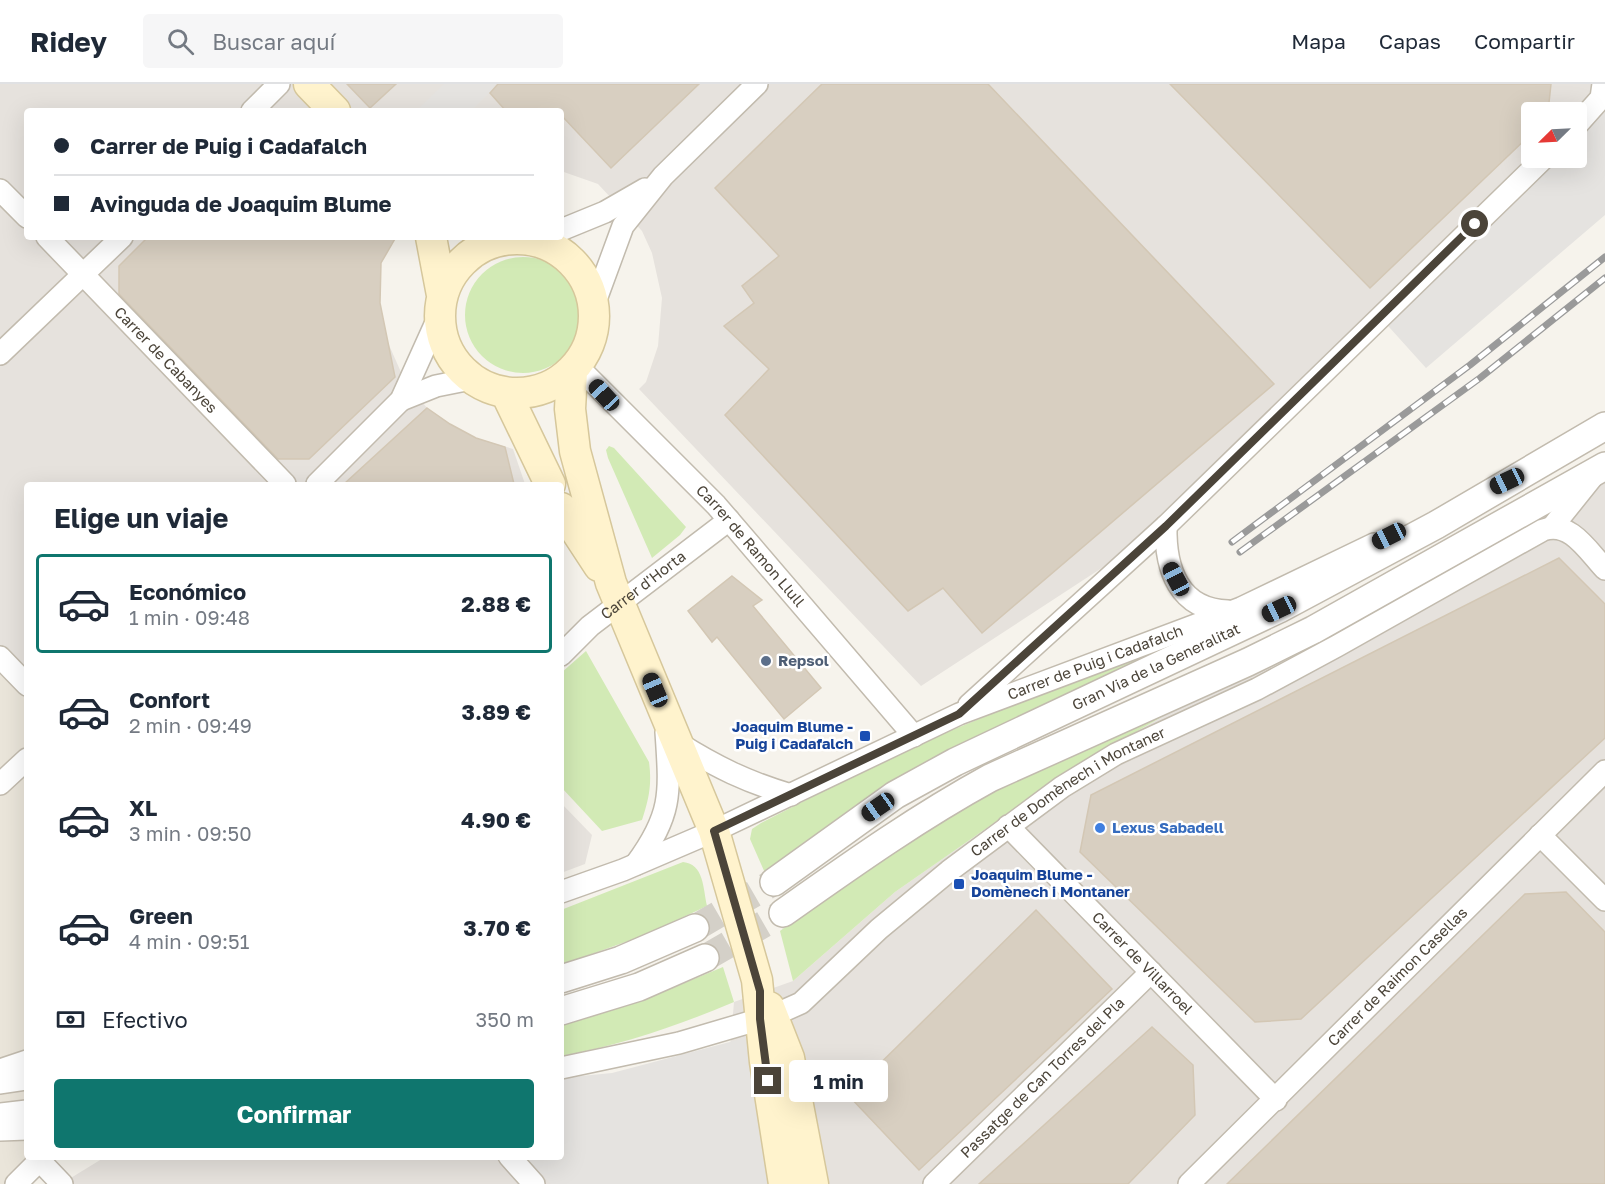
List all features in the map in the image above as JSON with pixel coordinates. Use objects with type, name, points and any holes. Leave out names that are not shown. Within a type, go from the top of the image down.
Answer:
[{"type":"main road","points":[[309,84],[331,108]]},
{"type":"main road","points":[[430,240],[440,306],[453,360],[471,379],[506,393],[538,390],[560,381],[574,369],[591,336],[594,305],[588,288],[574,264],[552,248],[529,240]]},
{"type":"main road","points":[[440,306],[459,264],[471,254],[511,240]]},
{"type":"main road","points":[[574,369],[570,417],[575,451],[615,594],[714,831],[765,1008],[789,1058],[813,1184]]},
{"type":"main road","points":[[506,393],[549,482]]},
{"type":"main road","points":[[564,513],[615,594]]},
{"type":"main road","points":[[765,1008],[784,1184]]},
{"type":"street","points":[[255,108],[279,84]]},
{"type":"street","points":[[594,305],[623,226],[663,176],[757,84]]},
{"type":"street","points":[[1587,114],[1601,98],[1603,84]]},
{"type":"street","name":"Carrer de Puig i Cadafalch","points":[[959,714],[1166,526],[1534,168]]},
{"type":"street","points":[[564,229],[615,207],[663,176]]},
{"type":"street","points":[[0,190],[24,214]]},
{"type":"street","name":"Carrer de Cabanyes","points":[[50,240],[283,482]]},
{"type":"street","points":[[0,354],[119,240]]},
{"type":"street","points":[[319,482],[401,400],[440,306]]},
{"type":"street","name":"Carrer de Ramon Llull","points":[[574,369],[729,520],[914,736]]},
{"type":"street","points":[[401,400],[436,386],[471,379]]},
{"type":"street","name":"Gran Via de la Generalitat","points":[[774,882],[895,795],[955,762],[1279,609],[1436,525],[1605,426]]},
{"type":"street","points":[[783,913],[900,830],[951,799],[990,778],[1248,662],[1312,630],[1602,467]]},
{"type":"street","name":"Carrer de Domènech i Montaner","points":[[564,1067],[670,1045],[765,1008],[801,1003],[879,929],[975,850],[1062,787],[1116,754],[1257,689],[1553,526],[1602,467]]},
{"type":"street","name":"Carrer de Puig i Cadafalch","points":[[564,891],[714,831],[959,714],[1232,611],[1526,472]]},
{"type":"street","name":"Carrer d'Horta","points":[[564,652],[590,626],[615,594],[729,520]]},
{"type":"street","name":"Carrer de Puig i Cadafalch","points":[[1166,526],[1168,564],[1184,594],[1194,603],[1210,611],[1232,611]]},
{"type":"street","points":[[1553,526],[1568,531],[1605,569]]},
{"type":"street","points":[[0,657],[24,682]]},
{"type":"street","points":[[636,864],[663,820],[669,792],[664,711]]},
{"type":"street","points":[[678,743],[722,771],[791,795]]},
{"type":"street","points":[[0,784],[24,762]]},
{"type":"street","name":"Carrer de Raimon Casellas","points":[[1189,1184],[1605,771]]},
{"type":"street","name":"Carrer de Villarroel","points":[[1008,826],[1276,1100]]},
{"type":"street","points":[[1540,835],[1605,900]]},
{"type":"street","points":[[564,978],[621,960],[695,928]]},
{"type":"street","points":[[564,1010],[639,987],[705,958]]},
{"type":"street","name":"Passatge de Can Torres del Pla","points":[[934,1184],[1151,972]]},
{"type":"street","points":[[0,1070],[24,1062]]},
{"type":"street","points":[[0,1080],[24,1076]]},
{"type":"street","points":[[0,1117],[24,1114]]},
{"type":"street","points":[[0,1130],[24,1129]]},
{"type":"street","points":[[16,1184],[41,1160]]},
{"type":"street","points":[[43,1160],[62,1184]]},
{"type":"street","points":[[513,1160],[534,1184]]},
{"type":"shaded area","points":[[0,84],[1603,84],[1586,102],[1521,102],[1522,168],[1166,526],[921,686],[639,389],[646,382],[658,346],[662,298],[652,253],[642,231],[598,184],[564,172],[564,108],[24,108],[24,240],[394,240],[381,263],[380,303],[385,336],[404,379],[427,408],[450,424],[476,438],[513,449],[524,482],[24,482],[24,682],[0,657]]},
{"type":"shaded area","points":[[444,84],[498,84],[474,108],[419,108]]},
{"type":"shaded area","points":[[1605,84],[1605,215],[1426,368],[1380,317],[1534,168],[1587,168],[1587,111]]},
{"type":"shaded area","points":[[1605,481],[1605,1184],[61,1184],[100,1160],[564,1160],[564,1154],[730,1049],[734,1002],[793,981],[895,892],[1070,770],[1172,711],[1494,544]]},
{"type":"shaded area","points":[[0,657],[24,682],[24,1160],[41,1160],[16,1184],[0,1184]]},
{"type":"shaded area","points":[[564,806],[592,835],[585,864],[564,872]]},
{"type":"shaded area","points":[[745,1038],[759,1089],[771,1184],[551,1184],[528,1160],[564,1160],[564,1078],[612,1073]]},
{"type":"green space","points":[[523,257],[545,262],[564,274],[576,293],[581,315],[576,337],[564,356],[545,368],[523,373],[501,368],[482,356],[470,337],[465,315],[470,293],[482,274],[501,262]]},
{"type":"green space","points":[[609,446],[614,448],[686,527],[680,535],[652,558],[608,458],[606,450]]},
{"type":"green space","points":[[1200,637],[910,772],[863,801],[765,873],[750,839],[752,829],[761,823],[906,749],[1047,691]]},
{"type":"green space","points":[[586,651],[649,762],[649,791],[642,820],[602,831],[564,790],[564,670]]},
{"type":"green space","points":[[1172,711],[1070,770],[895,892],[793,981],[780,931],[834,892],[916,837],[1001,787],[1064,756]]},
{"type":"green space","points":[[683,862],[695,867],[699,872],[707,906],[645,935],[564,964],[564,909]]},
{"type":"green space","points":[[723,967],[734,1002],[649,1034],[564,1055],[564,1023],[660,993]]},
{"type":"building","points":[[347,84],[396,84],[370,108]]},
{"type":"building","points":[[498,84],[699,84],[611,168],[564,118],[564,108],[503,108],[490,93]]},
{"type":"building","points":[[822,84],[988,84],[1274,384],[982,633],[943,588],[908,611],[725,415],[769,369],[724,326],[754,303],[742,286],[779,256],[715,188]]},
{"type":"building","points":[[1170,84],[1551,84],[1549,102],[1521,102],[1521,144],[1370,288]]},
{"type":"building","points":[[145,240],[394,240],[381,263],[380,303],[395,377],[309,459],[278,459],[119,294],[119,266]]},
{"type":"building","points":[[427,408],[476,438],[505,447],[514,482],[346,482]]},
{"type":"building","points":[[1559,558],[1605,604],[1605,738],[1301,1019],[1255,1022],[1080,852],[1091,795]]},
{"type":"building","points":[[732,576],[762,600],[753,606],[821,688],[784,719],[717,637],[712,642],[688,611]]},
{"type":"building","points":[[1566,892],[1605,932],[1605,1184],[1227,1184],[1525,894]]},
{"type":"building","points":[[1036,910],[1112,989],[919,1170],[848,1095]]},
{"type":"building","points":[[1152,1027],[1193,1065],[1195,1115],[1128,1184],[979,1184]]},
{"type":"tunnel","points":[[695,928],[774,882]]},
{"type":"tunnel","points":[[705,958],[783,913]]},
{"type":"railway","points":[[1232,542],[1470,365],[1605,257]]},
{"type":"railway","points":[[1240,552],[1480,378],[1605,278]]},
{"type":"place","name":"Repsol","points":[[766,661]]},
{"type":"place","name":"Joaquim Blume - Puig i Cadafalch","points":[[865,736]]},
{"type":"place","name":"Lexus Sabadell","points":[[1100,828]]},
{"type":"place","name":"Joaquim Blume - Domènech i Montaner","points":[[959,884]]},
{"type":"route","points":[[768,1081],[760,1019],[760,991],[714,831],[959,714],[1166,526],[1475,224]]}]
